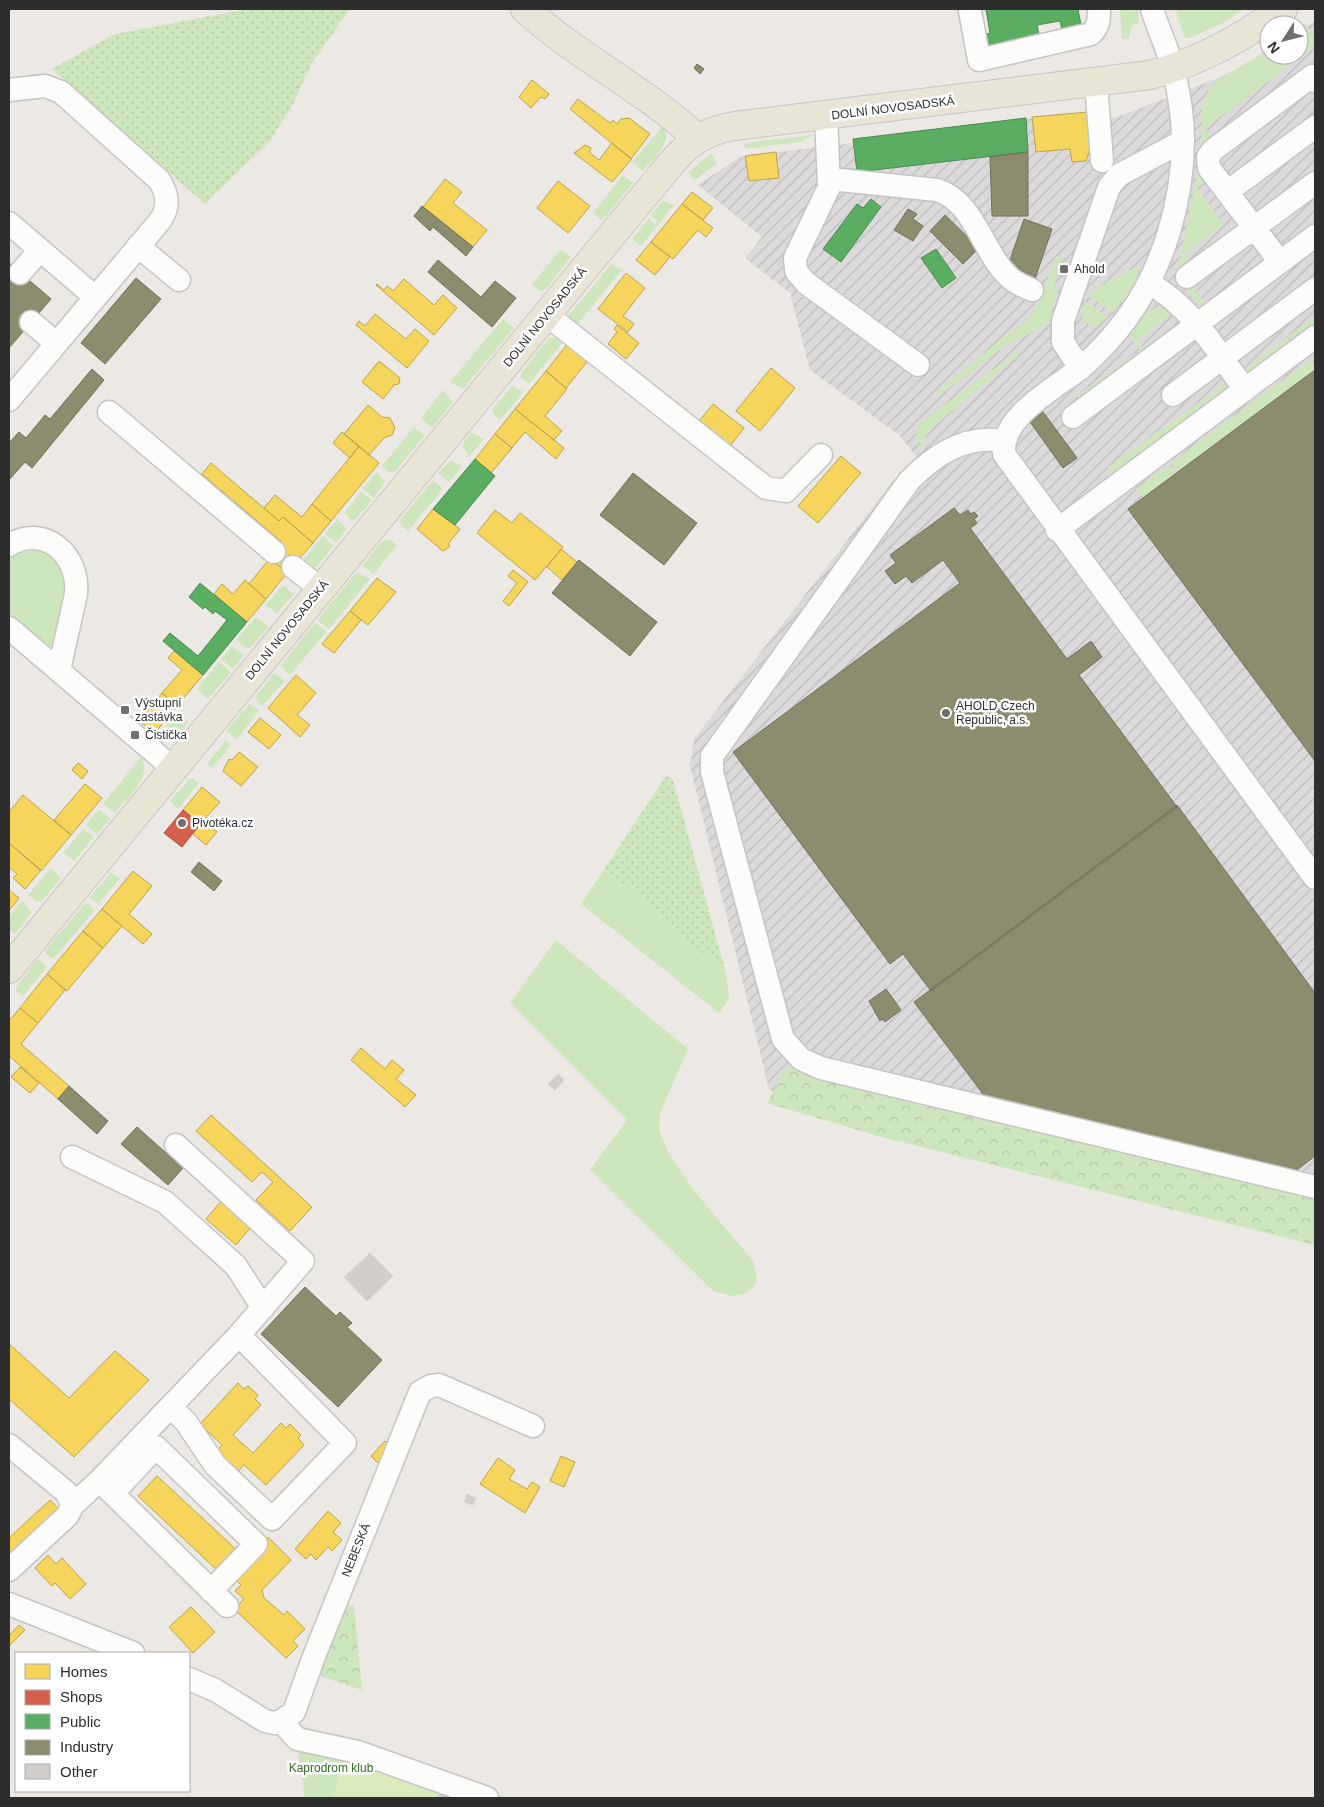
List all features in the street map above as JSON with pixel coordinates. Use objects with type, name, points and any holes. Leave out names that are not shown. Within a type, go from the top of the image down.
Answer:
[{"type":"main road","points":[[525,9],[556,35],[666,110],[697,138]]},
{"type":"main road","name":"DOLNÍ NOVOSADSKÁ","points":[[9,969],[644,196],[697,138],[728,127],[1150,75],[1199,58],[1239,38],[1283,9]]},
{"type":"street","points":[[970,11],[979,60],[1091,34],[1097,28],[1099,20],[1098,9]]},
{"type":"street","points":[[1152,9],[1173,68],[1181,112],[1183,141],[1181,173],[1174,212],[1149,283],[1119,328],[1080,368],[1018,418],[1007,430],[1004,441],[1004,454],[1057,530],[1315,878]]},
{"type":"street","points":[[1280,262],[1208,164],[1209,153],[1312,76],[1315,81]]},
{"type":"street","points":[[1096,83],[1102,161]]},
{"type":"street","points":[[9,90],[45,86],[61,92],[159,180],[167,197],[165,214],[138,246],[117,286],[95,297],[86,322],[56,343],[13,386]]},
{"type":"street","points":[[826,116],[830,179],[826,197],[795,258],[796,271],[806,283],[918,365]]},
{"type":"street","points":[[1227,192],[1315,127]]},
{"type":"street","points":[[1080,368],[1063,342],[1063,321],[1108,187],[1119,175],[1183,141]]},
{"type":"street","points":[[830,179],[937,190],[949,194],[966,212],[1003,271],[1014,282],[1032,290]]},
{"type":"street","points":[[1187,277],[1315,183]]},
{"type":"street","points":[[9,223],[95,297]]},
{"type":"street","points":[[1073,417],[1315,236]]},
{"type":"street","points":[[138,246],[179,280]]},
{"type":"street","points":[[20,273],[40,250]]},
{"type":"street","points":[[1149,283],[1172,297],[1197,324],[1245,390]]},
{"type":"street","points":[[1173,395],[1315,289]]},
{"type":"street","points":[[547,314],[766,488],[786,491],[821,455]]},
{"type":"street","points":[[31,322],[56,343]]},
{"type":"street","points":[[1057,530],[1315,337]]},
{"type":"street","points":[[109,412],[274,552]]},
{"type":"street","points":[[1004,441],[981,438],[959,444],[927,463],[908,481],[712,756],[712,772],[783,1039],[800,1059],[822,1068],[1315,1187]]},
{"type":"street","points":[[9,545],[28,538],[41,538],[62,551],[73,568],[77,585],[76,594],[59,670]]},
{"type":"street","points":[[293,567],[321,589]]},
{"type":"street","points":[[21,632],[59,670],[174,769]]},
{"type":"street","points":[[106,1487],[171,1407],[239,1335],[303,1261],[176,1145]]},
{"type":"street","points":[[72,1158],[165,1202],[236,1266],[263,1308]]},
{"type":"street","points":[[171,1407],[186,1422],[216,1465],[272,1519],[345,1443],[239,1335]]},
{"type":"street","name":"NEBESKÁ","points":[[281,1721],[286,1720],[294,1712],[312,1659],[420,1392],[430,1386],[439,1385],[533,1426]]},
{"type":"street","points":[[9,1445],[66,1492],[73,1505]]},
{"type":"street","points":[[9,1570],[66,1516],[73,1505],[106,1487],[156,1447],[256,1544],[219,1598],[106,1487]]},
{"type":"street","points":[[9,1604],[131,1652]]},
{"type":"street","points":[[190,1679],[215,1690],[265,1721],[275,1723],[281,1721],[297,1739],[358,1752],[487,1798]]},
{"type":"shaded area","points":[[1315,21],[1315,1217],[776,1095],[769,1089],[690,766],[694,739],[893,481],[918,459],[899,435],[810,370],[790,293],[745,258],[762,237],[698,185],[738,158],[745,156],[853,143],[853,139],[1088,112],[1115,118],[1236,71],[1259,60],[1259,65],[1309,65],[1309,25]]},
{"type":"green space","points":[[249,9],[350,9],[311,64],[293,104],[270,141],[205,204],[52,69],[115,34]]},
{"type":"green space","points":[[1120,9],[1138,9],[1139,24],[1132,25],[1129,39],[1122,39]]},
{"type":"green space","points":[[1175,9],[1244,9],[1225,22],[1188,39],[1185,38]]},
{"type":"green space","points":[[1309,29],[1315,37],[1315,47],[1309,51]]},
{"type":"green space","points":[[1259,55],[1259,65],[1291,65],[1205,128],[1213,140],[1201,148],[1202,107],[1209,89],[1218,80]]},
{"type":"green space","points":[[662,127],[665,127],[666,140],[656,157],[643,171],[632,162]]},
{"type":"green space","points":[[813,135],[800,142],[745,149],[744,144],[752,142]]},
{"type":"green space","points":[[711,153],[717,163],[695,180],[688,173]]},
{"type":"green space","points":[[1199,165],[1210,179],[1197,188],[1224,224],[1185,253],[1192,263],[1182,271],[1207,306],[1201,310],[1183,285],[1179,264]]},
{"type":"green space","points":[[623,175],[633,183],[602,221],[593,213]]},
{"type":"green space","points":[[663,201],[674,205],[641,246],[632,239],[649,218],[655,224],[658,222],[651,215]]},
{"type":"green space","points":[[561,249],[571,257],[546,289],[540,291],[532,284]]},
{"type":"green space","points":[[1056,256],[1064,258],[1054,285],[1059,288],[1047,325],[1008,344],[937,397],[934,393],[1031,316]]},
{"type":"green space","points":[[611,264],[622,270],[572,331],[565,320]]},
{"type":"green space","points":[[1139,267],[1133,286],[1112,313],[1089,296],[1100,286]]},
{"type":"green space","points":[[1085,301],[1108,317],[1097,326],[1085,323],[1081,313]]},
{"type":"green space","points":[[1161,306],[1182,320],[1181,325],[1172,314],[1138,340],[1145,352],[1143,354],[1129,335],[1147,311]]},
{"type":"green space","points":[[1315,316],[1315,324],[1250,372],[1244,370]]},
{"type":"green space","points":[[503,319],[514,328],[463,389],[450,382]]},
{"type":"green space","points":[[549,338],[555,338],[562,343],[529,384],[521,377],[521,373]]},
{"type":"green space","points":[[1017,352],[1020,352],[1018,356],[934,426],[926,436],[922,448],[916,437],[918,424]]},
{"type":"green space","points":[[1134,354],[1137,358],[1079,401],[1077,396]]},
{"type":"green space","points":[[1311,359],[1315,365],[1315,370],[1179,471],[1171,463]]},
{"type":"green space","points":[[1226,383],[1228,387],[1226,390],[1113,474],[1108,467]]},
{"type":"green space","points":[[513,385],[523,392],[500,420],[493,414],[493,408]]},
{"type":"green space","points":[[443,390],[453,402],[432,428],[421,418]]},
{"type":"green space","points":[[414,427],[425,435],[395,472],[389,472],[382,466]]},
{"type":"green space","points":[[472,432],[484,439],[469,457],[462,445]]},
{"type":"green space","points":[[451,460],[462,466],[449,482],[438,473]]},
{"type":"green space","points":[[1168,465],[1176,473],[1143,498],[1136,489]]},
{"type":"green space","points":[[377,472],[385,481],[374,498],[363,489]]},
{"type":"green space","points":[[433,480],[443,489],[408,531],[402,526],[400,520]]},
{"type":"green space","points":[[361,492],[372,500],[356,519],[352,521],[344,513]]},
{"type":"green space","points":[[337,519],[347,529],[336,543],[325,534]]},
{"type":"green space","points":[[323,536],[334,546],[312,572],[298,566]]},
{"type":"green space","points":[[390,539],[397,545],[373,575],[363,565],[382,541]]},
{"type":"green space","points":[[22,546],[51,552],[65,576],[65,591],[61,614],[56,635],[49,648],[43,647],[9,616],[9,554]]},
{"type":"green space","points":[[357,572],[370,579],[329,629],[317,620]]},
{"type":"green space","points":[[283,585],[294,594],[277,614],[266,605]]},
{"type":"green space","points":[[256,617],[268,627],[250,648],[246,648],[236,640]]},
{"type":"green space","points":[[315,623],[327,631],[290,675],[280,666]]},
{"type":"green space","points":[[232,646],[244,655],[233,669],[221,659]]},
{"type":"green space","points":[[219,662],[231,672],[208,699],[197,689]]},
{"type":"green space","points":[[274,673],[285,681],[262,706],[257,702],[256,696]]},
{"type":"green space","points":[[249,704],[259,710],[237,739],[226,731]]},
{"type":"green space","points":[[177,712],[188,722],[182,731],[170,740],[154,740]]},
{"type":"green space","points":[[226,740],[231,745],[212,768],[207,764]]},
{"type":"green space","points":[[141,757],[144,772],[141,780],[132,794],[115,813],[103,804]]},
{"type":"green space","points":[[666,776],[673,780],[726,973],[605,868]]},
{"type":"green space","points":[[189,779],[199,783],[178,809],[170,801]]},
{"type":"green space","points":[[99,809],[110,819],[97,834],[86,825]]},
{"type":"green space","points":[[83,829],[94,837],[74,861],[63,853]]},
{"type":"green space","points":[[51,868],[61,878],[42,901],[37,902],[28,895]]},
{"type":"green space","points":[[605,868],[726,973],[729,999],[719,1013],[581,904]]},
{"type":"green space","points":[[111,872],[120,878],[99,904],[89,898]]},
{"type":"green space","points":[[22,901],[32,912],[15,934],[9,929],[9,917]]},
{"type":"green space","points":[[86,902],[95,910],[53,959],[44,952]]},
{"type":"green space","points":[[556,940],[688,1049],[660,1113],[659,1131],[669,1154],[695,1192],[753,1261],[757,1278],[754,1287],[744,1294],[731,1296],[713,1291],[590,1170],[627,1120],[510,1003]]},
{"type":"green space","points":[[38,959],[47,967],[23,996],[16,991],[17,986]]},
{"type":"green space","points":[[786,1067],[1315,1198],[1315,1245],[878,1136],[767,1103]]},
{"type":"green space","points":[[354,1605],[362,1690],[308,1672],[333,1607]]},
{"type":"green space","name":"Kaprodrom klub","points":[[300,1725],[506,1798],[305,1798],[298,1751]]},
{"type":"green space","points":[[346,1759],[439,1792],[437,1798],[332,1798]]},
{"type":"building: Homes","points":[[532,80],[549,94],[545,99],[541,97],[531,108],[519,97]]},
{"type":"building: Homes","points":[[578,99],[610,123],[613,120],[617,124],[621,119],[629,118],[650,134],[631,159],[570,109]]},
{"type":"building: Homes","points":[[1088,112],[1091,147],[1086,161],[1072,162],[1070,149],[1036,152],[1032,117]]},
{"type":"building: Homes","points":[[612,143],[632,159],[612,182],[574,153],[585,145],[591,148],[589,152],[599,160]]},
{"type":"building: Homes","points":[[776,152],[779,178],[749,181],[745,156]]},
{"type":"building: Homes","points":[[445,179],[462,192],[453,203],[487,230],[473,247],[423,207]]},
{"type":"building: Homes","points":[[558,181],[590,206],[568,233],[537,208]]},
{"type":"building: Homes","points":[[692,192],[713,208],[703,220],[682,204]]},
{"type":"building: Homes","points":[[682,204],[713,228],[706,237],[698,230],[673,259],[651,242]]},
{"type":"building: Homes","points":[[651,242],[670,257],[655,275],[636,260]]},
{"type":"building: Homes","points":[[626,273],[645,288],[623,316],[634,324],[628,332],[598,309]]},
{"type":"building: Homes","points":[[404,279],[434,305],[443,295],[457,308],[434,335],[376,285],[384,290],[387,286],[393,291]]},
{"type":"building: Homes","points":[[375,314],[406,339],[415,329],[429,341],[407,368],[356,325],[359,321],[365,326]]},
{"type":"building: Homes","points":[[617,325],[639,343],[626,359],[608,344],[617,332],[614,329]]},
{"type":"building: Homes","points":[[570,341],[591,357],[566,388],[546,371]]},
{"type":"building: Homes","points":[[379,361],[400,378],[399,384],[394,385],[383,399],[362,382]]},
{"type":"building: Homes","points":[[771,368],[795,388],[760,431],[736,411]]},
{"type":"building: Homes","points":[[546,371],[567,389],[545,416],[562,431],[554,440],[515,409]]},
{"type":"building: Homes","points":[[713,404],[744,428],[727,450],[695,426]]},
{"type":"building: Homes","points":[[368,405],[382,417],[390,418],[395,428],[392,435],[384,438],[369,455],[344,434]]},
{"type":"building: Homes","points":[[515,409],[564,448],[556,459],[525,432],[512,448],[495,434]]},
{"type":"building: Homes","points":[[342,432],[359,446],[350,458],[333,443]]},
{"type":"building: Homes","points":[[495,434],[512,448],[491,473],[475,459]]},
{"type":"building: Homes","points":[[359,446],[379,463],[331,521],[312,504]]},
{"type":"building: Homes","points":[[841,456],[861,473],[818,523],[798,506]]},
{"type":"building: Homes","points":[[211,463],[279,521],[283,517],[313,543],[287,573],[270,558],[282,542],[202,474]]},
{"type":"building: Homes","points":[[275,495],[302,517],[312,504],[331,521],[313,543],[283,517],[279,521],[264,508]]},
{"type":"building: Homes","points":[[433,509],[460,529],[449,543],[449,547],[443,551],[417,529]]},
{"type":"building: Homes","points":[[495,510],[512,523],[520,513],[563,547],[535,580],[477,533]]},
{"type":"building: Homes","points":[[561,549],[577,562],[562,580],[547,567]]},
{"type":"building: Homes","points":[[270,558],[287,573],[266,599],[249,584]]},
{"type":"building: Homes","points":[[513,570],[528,582],[509,606],[503,601],[517,583],[508,576]]},
{"type":"building: Homes","points":[[377,578],[396,592],[368,625],[350,611]]},
{"type":"building: Homes","points":[[245,580],[266,599],[247,622],[214,594],[222,584],[233,594]]},
{"type":"building: Homes","points":[[350,611],[361,620],[334,653],[322,644]]},
{"type":"building: Homes","points":[[174,651],[203,675],[177,706],[162,693],[182,670],[168,658]]},
{"type":"building: Homes","points":[[296,675],[316,693],[297,715],[310,725],[300,737],[268,708]]},
{"type":"building: Homes","points":[[162,693],[177,706],[155,733],[139,721]]},
{"type":"building: Homes","points":[[260,718],[281,735],[269,749],[248,732]]},
{"type":"building: Homes","points":[[239,752],[258,767],[241,786],[223,771],[229,759],[232,760]]},
{"type":"building: Homes","points":[[78,763],[88,771],[82,779],[72,770]]},
{"type":"building: Homes","points":[[85,784],[102,798],[71,835],[54,820]]},
{"type":"building: Homes","points":[[202,787],[220,802],[200,824],[183,810]]},
{"type":"building: Homes","points":[[23,795],[71,835],[41,871],[9,843],[9,812]]},
{"type":"building: Homes","points":[[203,821],[217,832],[206,845],[193,834]]},
{"type":"building: Homes","points":[[9,843],[41,870],[25,889],[13,878],[17,874],[9,867]]},
{"type":"building: Homes","points":[[133,871],[152,886],[129,914],[152,934],[143,944],[102,909]]},
{"type":"building: Homes","points":[[9,890],[19,898],[9,911]]},
{"type":"building: Homes","points":[[102,909],[122,926],[103,948],[83,931]]},
{"type":"building: Homes","points":[[83,931],[103,948],[67,991],[47,974]]},
{"type":"building: Homes","points":[[47,974],[65,990],[38,1023],[20,1008]]},
{"type":"building: Homes","points":[[20,1008],[38,1023],[21,1044],[69,1086],[58,1099],[9,1056],[9,1021]]},
{"type":"building: Homes","points":[[361,1048],[385,1069],[392,1060],[404,1070],[396,1079],[416,1095],[405,1107],[351,1060]]},
{"type":"building: Homes","points":[[20,1067],[39,1083],[30,1093],[11,1077]]},
{"type":"building: Homes","points":[[211,1115],[312,1207],[290,1231],[256,1200],[273,1182],[262,1172],[252,1182],[196,1131]]},
{"type":"building: Homes","points":[[222,1200],[252,1226],[236,1245],[206,1219]]},
{"type":"building: Homes","points":[[9,1344],[69,1398],[115,1351],[149,1380],[74,1457],[9,1399]]},
{"type":"building: Homes","points":[[238,1383],[244,1389],[248,1386],[258,1395],[255,1399],[261,1405],[233,1435],[253,1453],[281,1423],[286,1428],[290,1424],[301,1435],[298,1438],[304,1445],[266,1485],[244,1465],[235,1475],[212,1455],[222,1445],[200,1424]]},
{"type":"building: Homes","points":[[385,1441],[392,1447],[383,1468],[371,1456]]},
{"type":"building: Homes","points":[[561,1456],[575,1462],[564,1487],[550,1481]]},
{"type":"building: Homes","points":[[498,1458],[515,1470],[509,1479],[527,1489],[532,1482],[540,1487],[525,1513],[480,1484]]},
{"type":"building: Homes","points":[[157,1476],[239,1552],[220,1573],[138,1496]]},
{"type":"building: Homes","points":[[50,1500],[59,1509],[9,1555],[9,1538]]},
{"type":"building: Homes","points":[[328,1511],[341,1523],[333,1532],[342,1540],[332,1551],[328,1547],[316,1560],[311,1554],[306,1559],[295,1549]]},
{"type":"building: Homes","points":[[268,1537],[291,1560],[262,1590],[264,1598],[284,1615],[287,1611],[305,1629],[293,1641],[298,1646],[286,1658],[234,1609],[244,1599],[235,1591],[241,1585],[231,1574]]},
{"type":"building: Homes","points":[[48,1555],[56,1564],[62,1558],[86,1584],[70,1599],[55,1583],[52,1586],[35,1568]]},
{"type":"building: Homes","points":[[191,1607],[215,1632],[193,1653],[169,1627]]},
{"type":"building: Homes","points":[[19,1625],[25,1630],[9,1646],[9,1636]]},
{"type":"building: Shops","points":[[183,810],[200,824],[182,847],[164,833]]},
{"type":"building: Public","points":[[986,9],[1078,9],[1081,25],[1062,29],[1060,21],[1037,25],[1040,40],[986,51],[983,35],[990,33]]},
{"type":"building: Public","points":[[1026,118],[1028,152],[857,172],[853,139]]},
{"type":"building: Public","points":[[871,199],[881,207],[841,262],[823,249],[857,204],[863,208]]},
{"type":"building: Public","points":[[936,249],[956,278],[942,288],[921,258]]},
{"type":"building: Public","points":[[475,459],[495,476],[455,525],[433,509]]},
{"type":"building: Public","points":[[200,583],[247,622],[203,675],[163,641],[170,633],[198,656],[227,620],[215,611],[213,614],[205,607],[203,609],[189,597]]},
{"type":"building: Industry","points":[[697,64],[704,69],[700,74],[694,68]]},
{"type":"building: Industry","points":[[1028,152],[1028,216],[992,216],[990,157]]},
{"type":"building: Industry","points":[[422,206],[473,247],[466,256],[433,227],[430,231],[414,216]]},
{"type":"building: Industry","points":[[908,209],[917,214],[913,219],[923,226],[913,241],[894,230]]},
{"type":"building: Industry","points":[[945,215],[979,248],[963,264],[930,231]]},
{"type":"building: Industry","points":[[1024,219],[1052,229],[1035,279],[1007,269]]},
{"type":"building: Industry","points":[[438,260],[481,297],[495,281],[516,298],[492,327],[428,272]]},
{"type":"building: Industry","points":[[9,263],[51,299],[9,348]]},
{"type":"building: Industry","points":[[136,278],[161,299],[105,364],[81,343]]},
{"type":"building: Industry","points":[[92,369],[104,380],[32,468],[25,462],[9,480],[9,443],[19,432],[26,438],[45,415],[50,419]]},
{"type":"building: Industry","points":[[1315,370],[1315,761],[1128,509]]},
{"type":"building: Industry","points":[[1043,412],[1077,458],[1063,468],[1030,422]]},
{"type":"building: Industry","points":[[633,473],[697,523],[664,565],[600,515]]},
{"type":"building: Industry","name":"AHOLD Czech Republic, a.s.","points":[[954,508],[960,515],[968,510],[971,514],[974,512],[978,516],[974,519],[977,523],[970,528],[1067,659],[1091,641],[1102,657],[1079,675],[1177,807],[931,991],[903,954],[890,964],[733,752],[960,583],[943,560],[912,583],[906,576],[895,584],[885,571],[896,563],[890,555]]},
{"type":"building: Industry","points":[[579,560],[657,622],[630,656],[552,593]]},
{"type":"building: Industry","points":[[1177,805],[1315,993],[1315,1156],[1293,1173],[992,1106],[914,1002]]},
{"type":"building: Industry","points":[[199,862],[222,881],[214,891],[191,872]]},
{"type":"building: Industry","points":[[886,989],[901,1010],[885,1022],[882,1019],[880,1021],[869,1001]]},
{"type":"building: Industry","points":[[69,1086],[108,1121],[97,1134],[58,1099]]},
{"type":"building: Industry","points":[[137,1127],[183,1168],[168,1185],[121,1144]]},
{"type":"building: Industry","points":[[305,1287],[336,1316],[340,1312],[352,1323],[347,1327],[382,1360],[338,1407],[261,1334]]},
{"type":"building: Other","points":[[558,1074],[564,1080],[555,1090],[548,1084]]},
{"type":"building: Other","points":[[370,1253],[393,1276],[367,1301],[344,1277]]},
{"type":"building: Other","points":[[467,1494],[476,1498],[473,1505],[464,1502]]},
{"type":"building: Other","points":[[442,1788],[470,1798],[438,1798]]},
{"type":"place","name":"Ahold","points":[[1064,269]]},
{"type":"place","name":"Výstupní zastávka","points":[[125,710]]},
{"type":"place","name":"AHOLD Czech Republic, a.s.","points":[[946,713]]},
{"type":"place","name":"Čistička","points":[[135,735]]},
{"type":"place","name":"Pivotéka.cz","points":[[182,823]]}]
